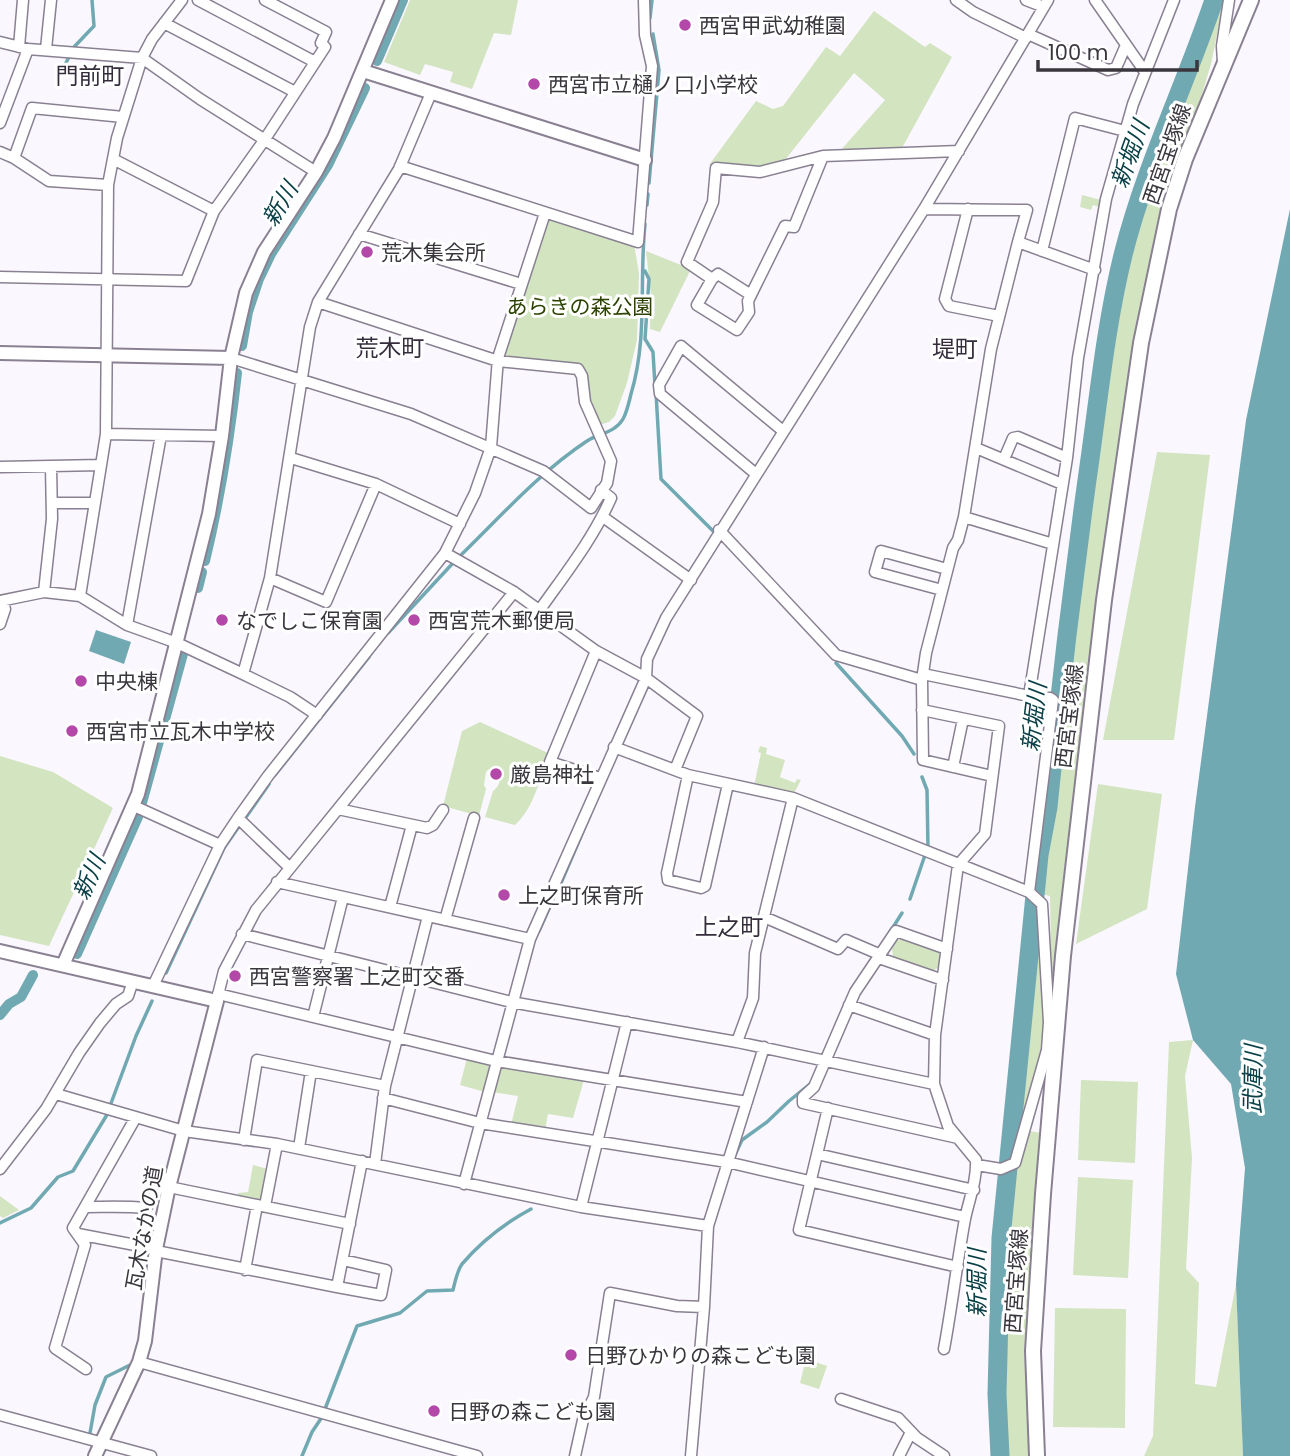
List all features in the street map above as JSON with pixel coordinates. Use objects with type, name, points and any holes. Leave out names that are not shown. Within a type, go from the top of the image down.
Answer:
[{"type":"main road","name":"西宮宝塚線","points":[[1037,1456],[1032,1351],[1052,1050],[1089,725],[1141,343],[1169,209],[1194,134],[1251,0]]},
{"type":"street","points":[[0,123],[24,48],[23,0]]},
{"type":"street","points":[[46,50],[51,0]]},
{"type":"street","points":[[80,596],[106,434],[108,185],[123,117],[142,58],[152,39],[182,0]]},
{"type":"street","points":[[198,0],[315,62]]},
{"type":"street","points":[[0,277],[186,281],[214,211],[325,47],[321,43],[326,32],[265,0]]},
{"type":"street","points":[[64,965],[134,806],[209,514],[231,358],[243,305],[258,263],[316,172],[334,138],[393,0]]},
{"type":"street","points":[[400,166],[638,242],[652,66],[645,35],[644,0]]},
{"type":"street","points":[[464,1184],[530,939],[646,678],[647,659],[666,618],[719,530],[924,209],[1046,4],[1026,0]]},
{"type":"street","points":[[1095,0],[1145,72]]},
{"type":"street","points":[[1029,696],[1067,458],[1078,358],[1106,200],[1145,72],[1174,0]]},
{"type":"street","points":[[1223,67],[1222,46],[1229,0]]},
{"type":"street","points":[[960,1],[973,12],[1108,70],[1116,68],[1126,45]]},
{"type":"street","points":[[164,23],[295,92]]},
{"type":"street","points":[[0,42],[24,48],[142,58],[200,99],[316,172]]},
{"type":"street","points":[[363,71],[645,160]]},
{"type":"street","points":[[243,674],[270,578],[310,327],[318,302],[400,166],[430,93]]},
{"type":"street","points":[[15,158],[32,108],[123,117]]},
{"type":"street","points":[[1042,251],[1075,118],[1125,131]]},
{"type":"street","points":[[712,279],[687,262],[713,202],[716,168],[760,172],[823,156],[959,151]]},
{"type":"street","points":[[0,152],[15,158],[49,181],[108,185]]},
{"type":"street","points":[[751,295],[718,274],[712,279],[697,305],[737,330],[749,312],[748,300],[751,295],[785,226],[794,227],[823,156]]},
{"type":"street","points":[[113,159],[214,211]]},
{"type":"street","points":[[924,209],[1027,210],[991,349],[964,517],[947,569],[923,677],[923,760],[992,776]]},
{"type":"street","points":[[968,209],[945,299],[949,306],[999,316]]},
{"type":"street","points":[[153,986],[220,845],[317,715],[445,553],[460,524],[475,493],[491,447],[498,360],[545,214]]},
{"type":"street","points":[[359,234],[521,284]]},
{"type":"street","points":[[1018,242],[1095,270]]},
{"type":"street","points":[[0,353],[231,358],[411,414],[491,447],[546,474],[591,508],[607,483],[611,461],[585,402],[582,376],[578,369],[498,360],[318,302]]},
{"type":"street","points":[[756,474],[660,394],[659,385],[681,346],[783,431]]},
{"type":"street","points":[[106,434],[222,436]]},
{"type":"street","points":[[127,625],[161,435]]},
{"type":"street","points":[[1004,459],[1013,438],[1018,436],[1067,458]]},
{"type":"street","points":[[976,448],[1062,484]]},
{"type":"street","points":[[291,458],[376,484],[460,524]]},
{"type":"street","points":[[44,592],[52,503],[51,466]]},
{"type":"street","points":[[0,467],[101,466]]},
{"type":"street","points":[[270,578],[326,602],[376,484]]},
{"type":"street","points":[[539,611],[582,552],[603,517],[611,498],[601,490]]},
{"type":"street","points":[[52,503],[95,503]]},
{"type":"street","points":[[603,517],[691,580]]},
{"type":"street","points":[[964,517],[1053,544]]},
{"type":"street","points":[[719,530],[836,655],[923,677],[1053,700],[1034,896]]},
{"type":"street","points":[[942,590],[875,572],[881,551],[947,569]]},
{"type":"street","points":[[445,553],[514,592],[596,651],[646,678],[697,716],[676,770]]},
{"type":"street","points":[[0,624],[5,609],[1,601],[44,592],[80,596],[127,625],[177,643],[243,674],[290,697],[317,715]]},
{"type":"street","points":[[218,998],[224,971],[256,910],[514,592]]},
{"type":"street","points":[[596,651],[550,762],[600,778]]},
{"type":"street","points":[[922,710],[999,726],[985,834],[958,865],[935,1035],[934,1084],[948,1126],[976,1160],[977,1165],[974,1190],[965,1217],[944,1349]]},
{"type":"street","points":[[953,767],[963,719]]},
{"type":"street","points":[[614,747],[688,775],[793,798],[1034,896],[1042,904],[1052,1050],[1019,1157],[1008,1167],[977,1165]]},
{"type":"street","points":[[688,775],[667,873],[668,880],[672,882],[701,888],[705,886],[728,783]]},
{"type":"street","points":[[738,1040],[752,998],[755,953],[793,798]]},
{"type":"street","points":[[134,806],[220,845]]},
{"type":"street","points":[[338,808],[427,828],[433,825],[443,810]]},
{"type":"street","points":[[238,818],[289,867]]},
{"type":"street","points":[[445,920],[474,818]]},
{"type":"street","points":[[390,907],[412,825]]},
{"type":"street","points":[[277,882],[530,939]]},
{"type":"street","points":[[313,1017],[343,897]]},
{"type":"street","points":[[375,1164],[385,1086],[428,916]]},
{"type":"street","points":[[764,917],[838,949],[846,940],[943,980]]},
{"type":"street","points":[[947,949],[896,931],[855,992],[814,1087],[803,1097],[803,1103],[958,1139]]},
{"type":"street","points":[[242,934],[511,1002],[738,1040],[934,1084]]},
{"type":"street","points":[[0,951],[153,986],[313,1017],[496,1061],[747,1102]]},
{"type":"street","points":[[0,1169],[56,1094],[79,1053],[100,1024],[116,1004],[128,996],[133,981]]},
{"type":"street","name":"瓦木なかの道","points":[[95,1456],[139,1362],[145,1341],[156,1250],[218,998]]},
{"type":"street","points":[[849,1005],[935,1035]]},
{"type":"street","points":[[581,1207],[627,1022]]},
{"type":"street","points":[[691,1456],[708,1226],[764,1047]]},
{"type":"street","points":[[244,1140],[257,1060],[385,1086]]},
{"type":"street","points":[[299,1149],[312,1071]]},
{"type":"street","points":[[56,1094],[184,1131],[277,1144],[581,1207],[708,1226]]},
{"type":"street","points":[[383,1098],[480,1123],[727,1163],[965,1217]]},
{"type":"street","points":[[828,1108],[799,1230],[958,1267]]},
{"type":"street","points":[[86,1369],[55,1348],[85,1245],[74,1228],[136,1117]]},
{"type":"street","points":[[245,1270],[277,1144]]},
{"type":"street","points":[[817,1154],[974,1190]]},
{"type":"street","points":[[337,1287],[362,1161]]},
{"type":"street","points":[[86,1207],[146,1208],[164,1180],[261,1206],[350,1224]]},
{"type":"street","points":[[78,1234],[245,1270],[380,1295],[386,1270],[342,1260]]},
{"type":"street","points":[[575,1456],[583,1420],[594,1397],[610,1293],[677,1306],[704,1307]]},
{"type":"street","points":[[139,1362],[477,1456]]},
{"type":"street","points":[[841,1399],[898,1418],[942,1456]]},
{"type":"street","points":[[0,1415],[151,1456]]},
{"type":"street","points":[[899,1456],[911,1432]]},
{"type":"green space","points":[[410,0],[518,0],[511,35],[494,33],[472,89],[450,82],[453,72],[425,64],[420,75],[384,62]]},
{"type":"green space","points":[[1217,0],[1224,0],[1211,64],[1176,165],[1147,289],[1052,1007],[1050,896],[1041,894],[1107,378],[1129,251],[1148,188]]},
{"type":"green space","points":[[874,11],[925,47],[930,43],[952,57],[902,148],[840,151],[885,100],[854,73],[785,160],[760,168],[709,165],[756,101],[773,109],[783,106],[826,47],[840,56]]},
{"type":"green space","points":[[1082,195],[1101,200],[1099,207],[1093,205],[1091,210],[1080,207]]},
{"type":"green space","name":"あらきの森公園","points":[[548,219],[634,244],[639,273],[637,340],[627,383],[615,416],[609,422],[599,425],[588,401],[587,376],[503,357]]},
{"type":"green space","points":[[646,251],[691,269],[660,332],[650,329],[651,295]]},
{"type":"green space","points":[[1157,452],[1210,455],[1174,740],[1103,740]]},
{"type":"green space","name":"厳島神社","points":[[480,722],[548,753],[532,801],[515,825],[485,817],[493,791],[500,780],[499,772],[489,769],[486,772],[486,789],[479,816],[443,806],[462,731]]},
{"type":"green space","points":[[760,746],[767,748],[766,754],[785,760],[780,777],[795,783],[797,779],[801,780],[793,795],[754,786]]},
{"type":"green space","points":[[0,756],[53,772],[113,808],[49,946],[0,935]]},
{"type":"green space","points":[[1098,784],[1162,794],[1147,909],[1076,944]]},
{"type":"green space","points":[[1036,906],[1041,907],[1045,1045],[1042,1045],[1041,1052],[1045,1053],[1024,1122],[1019,1122],[1028,1040]]},
{"type":"green space","points":[[904,939],[938,950],[941,955],[940,966],[933,971],[893,958],[892,949],[897,940]]},
{"type":"green space","points":[[1193,1040],[1185,1076],[1192,1158],[1186,1269],[1199,1283],[1195,1384],[1216,1387],[1236,1284],[1243,1456],[1144,1456],[1153,1436],[1169,1042]]},
{"type":"green space","points":[[467,1058],[490,1064],[485,1092],[460,1085]]},
{"type":"green space","points":[[500,1066],[584,1080],[573,1118],[548,1114],[545,1131],[511,1125],[518,1096],[492,1092]]},
{"type":"green space","points":[[1081,1080],[1138,1082],[1135,1163],[1078,1160]]},
{"type":"green space","points":[[1029,1131],[1042,1133],[1031,1456],[993,1456],[990,1414],[1006,1273],[1012,1172],[1020,1166]]},
{"type":"green space","points":[[253,1165],[268,1169],[259,1203],[237,1198],[238,1193],[248,1192]]},
{"type":"green space","points":[[1078,1177],[1133,1180],[1128,1278],[1073,1275]]},
{"type":"green space","points":[[0,1196],[19,1210],[3,1218],[0,1216]]},
{"type":"green space","points":[[1055,1308],[1126,1309],[1125,1428],[1053,1427]]},
{"type":"green space","points":[[806,1359],[827,1366],[819,1389],[800,1383]]},
{"type":"water","name":"武庫川","points":[[1290,209],[1290,1456],[1243,1456],[1236,1284],[1245,1168],[1231,1084],[1193,1040],[1176,974],[1246,420]]},
{"type":"water","points":[[96,630],[131,642],[124,664],[89,651]]},
{"type":"waterway","points":[[74,47],[94,26],[92,0]]},
{"type":"waterway","name":"新川","points":[[377,61],[403,0]]},
{"type":"waterway","points":[[650,18],[652,0]]},
{"type":"waterway","name":"新堀川","points":[[1000,1456],[997,1394],[1001,1238],[1039,855],[1048,807],[1102,367],[1111,310],[1132,222],[1214,0]]},
{"type":"waterway","points":[[649,183],[659,70],[653,34]]},
{"type":"waterway","points":[[57,80],[69,57]]},
{"type":"waterway","name":"新川","points":[[242,346],[248,312],[259,279],[271,254],[328,165],[365,88]]},
{"type":"waterway","points":[[647,205],[648,194]]},
{"type":"waterway","points":[[461,555],[553,466],[587,441],[616,427],[623,419],[640,352],[645,224]]},
{"type":"waterway","points":[[645,271],[649,279],[645,339],[653,352],[655,386]]},
{"type":"waterway","name":"新川","points":[[205,561],[224,468],[237,373]]},
{"type":"waterway","points":[[656,393],[661,479],[715,533]]},
{"type":"waterway","points":[[388,633],[453,563]]},
{"type":"waterway","name":"新川","points":[[198,588],[202,572]]},
{"type":"waterway","name":"新川","points":[[142,803],[183,654]]},
{"type":"waterway","points":[[275,775],[369,657]]},
{"type":"waterway","points":[[836,663],[902,736],[914,754]]},
{"type":"waterway","points":[[922,777],[927,790],[928,849]]},
{"type":"waterway","points":[[244,820],[269,784]]},
{"type":"waterway","points":[[558,890],[590,815]]},
{"type":"waterway","name":"新川","points":[[77,954],[138,817]]},
{"type":"waterway","points":[[166,973],[224,848],[240,825]]},
{"type":"waterway","points":[[910,899],[925,855]]},
{"type":"waterway","points":[[539,931],[551,904]]},
{"type":"waterway","points":[[890,932],[902,913]]},
{"type":"waterway","name":"新川","points":[[0,1015],[9,1004],[21,997],[33,975]]},
{"type":"waterway","points":[[110,1106],[152,1001]]},
{"type":"waterway","points":[[734,1157],[742,1140],[810,1084]]},
{"type":"waterway","points":[[0,1223],[31,1208],[58,1177],[73,1171],[108,1113]]},
{"type":"waterway","points":[[325,1409],[357,1326],[400,1313],[427,1291],[453,1290],[459,1270],[469,1256],[512,1220],[531,1209]]},
{"type":"waterway","points":[[90,1433],[95,1405],[106,1377],[130,1365]]},
{"type":"waterway","points":[[302,1456],[322,1417]]},
{"type":"place","name":"西宮甲武幼稚園","points":[[685,25]]},
{"type":"place","name":"西宮市立樋ノ口小学校","points":[[534,84]]},
{"type":"place","name":"荒木集会所","points":[[367,252]]},
{"type":"place","name":"なでしこ保育園","points":[[222,620]]},
{"type":"place","name":"西宮荒木郵便局","points":[[414,620]]},
{"type":"place","name":"中央棟","points":[[81,681]]},
{"type":"place","name":"西宮市立瓦木中学校","points":[[72,731]]},
{"type":"place","name":"厳島神社","points":[[496,774]]},
{"type":"place","name":"上之町保育所","points":[[504,895]]},
{"type":"place","name":"西宮警察署 上之町交番","points":[[235,976]]},
{"type":"place","name":"日野ひかりの森こども園","points":[[571,1355]]},
{"type":"place","name":"日野の森こども園","points":[[434,1411]]},
{"type":"district","name":"門前町","points":[[90,76]]},
{"type":"district","name":"荒木町","points":[[390,348]]},
{"type":"district","name":"堤町","points":[[955,349]]},
{"type":"district","name":"上之町","points":[[729,927]]}]
